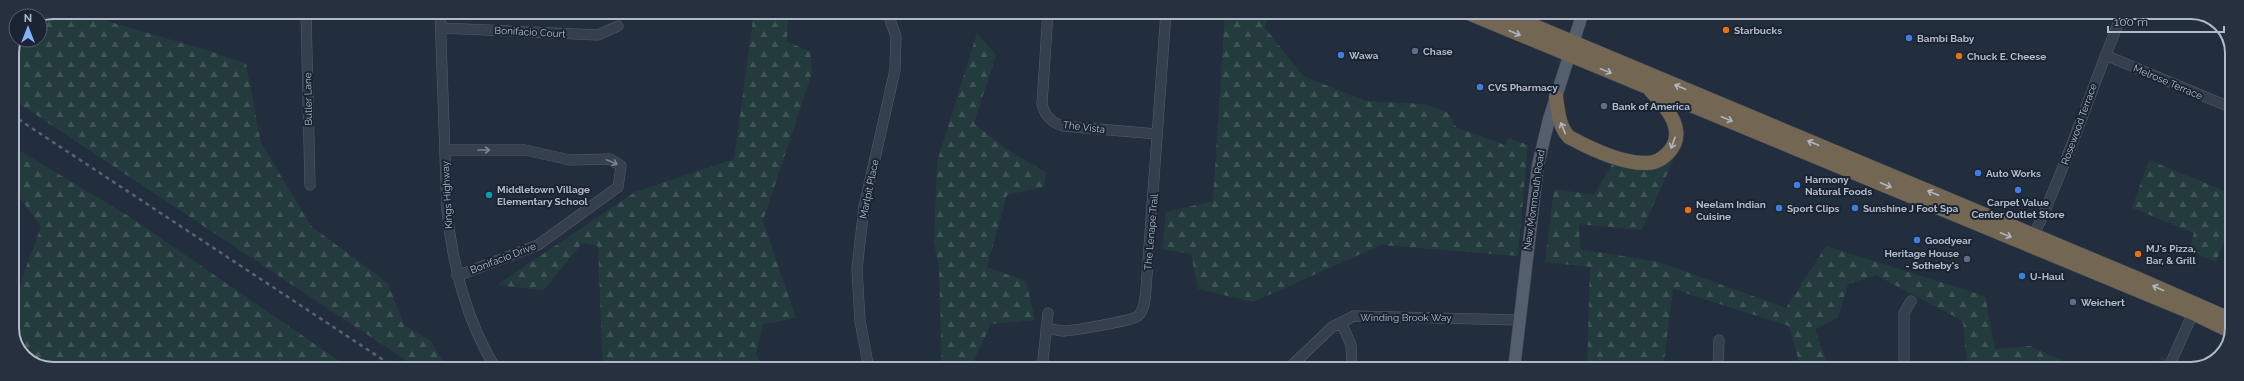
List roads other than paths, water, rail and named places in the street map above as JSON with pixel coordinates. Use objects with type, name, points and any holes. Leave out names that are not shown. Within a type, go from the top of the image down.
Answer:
[{"type":"highway","points":[[1483,19],[2193,314],[2225,329]]},
{"type":"highway","points":[[1518,19],[2034,235],[2225,317]]},
{"type":"highway","points":[[1530,19],[1539,28]]},
{"type":"highway","points":[[1556,98],[1565,133],[1569,137],[1608,154],[1647,163],[1660,160],[1670,151],[1674,144],[1676,132],[1667,107],[1646,87]]},
{"type":"main road","name":"New Monmouth Road","points":[[1515,362],[1536,179],[1543,143],[1581,19]]},
{"type":"street","name":"Butler Lane","points":[[306,19],[310,185]]},
{"type":"street","name":"Kings Highway","points":[[440,19],[447,211],[450,244],[457,276],[477,333],[492,362]]},
{"type":"street","name":"Marlpit Place","points":[[867,362],[860,321],[857,269],[864,207],[895,70],[896,36],[890,19]]},
{"type":"street","name":"The Vista","points":[[1048,19],[1042,104],[1045,114],[1050,120],[1063,126],[1157,134]]},
{"type":"street","name":"The Lenape Trail","points":[[1046,329],[1063,331],[1112,322],[1136,317],[1142,311],[1146,290],[1165,19]]},
{"type":"street","name":"Rosewood Terrace","points":[[2034,235],[2077,132],[2119,19]]},
{"type":"street","name":"Bonifacio Court","points":[[441,28],[598,35],[618,26]]},
{"type":"street","name":"Melrose Terrace","points":[[2105,55],[2225,105]]},
{"type":"street","name":"Bonifacio Drive","points":[[445,150],[525,150],[570,160],[610,159],[621,166],[618,187],[538,245],[457,276]]},
{"type":"street","points":[[1904,362],[1904,313],[1911,301]]},
{"type":"street","points":[[1043,362],[1048,313]]},
{"type":"street","points":[[2171,362],[2193,314]]},
{"type":"street","name":"Winding Brook Way","points":[[1295,362],[1324,333],[1341,322],[1362,315],[1519,320]]},
{"type":"street","points":[[1341,322],[1351,345],[1352,362]]},
{"type":"street","points":[[1718,362],[1719,340]]},
{"type":"railway","points":[[19,120],[386,362]]},
{"type":"place","name":"Starbucks","points":[[1726,30]]},
{"type":"place","name":"Bambi Baby","points":[[1909,38]]},
{"type":"place","name":"Chase","points":[[1415,51]]},
{"type":"place","name":"Wawa","points":[[1341,55]]},
{"type":"place","name":"Chuck E. Cheese","points":[[1959,56]]},
{"type":"place","name":"CVS Pharmacy","points":[[1480,87]]},
{"type":"place","name":"Bank of America","points":[[1604,106]]},
{"type":"place","name":"Auto Works","points":[[1978,173]]},
{"type":"place","name":"Harmony Natural Foods","points":[[1797,185]]},
{"type":"place","name":"Carpet Value Center Outlet Store","points":[[2018,190]]},
{"type":"place","name":"Middletown Village Elementary School","points":[[489,195]]},
{"type":"place","name":"Sport Clips","points":[[1779,208]]},
{"type":"place","name":"Sunshine J Foot Spa","points":[[1855,208]]},
{"type":"place","name":"Neelam Indian Cuisine","points":[[1688,210]]},
{"type":"place","name":"Goodyear","points":[[1917,240]]},
{"type":"place","name":"MJ's Pizza, Bar, & Grill","points":[[2138,254]]},
{"type":"place","name":"Heritage House - Sotheby's","points":[[1967,259]]},
{"type":"place","name":"U-Haul","points":[[2022,276]]},
{"type":"place","name":"Weichert","points":[[2073,302]]}]
